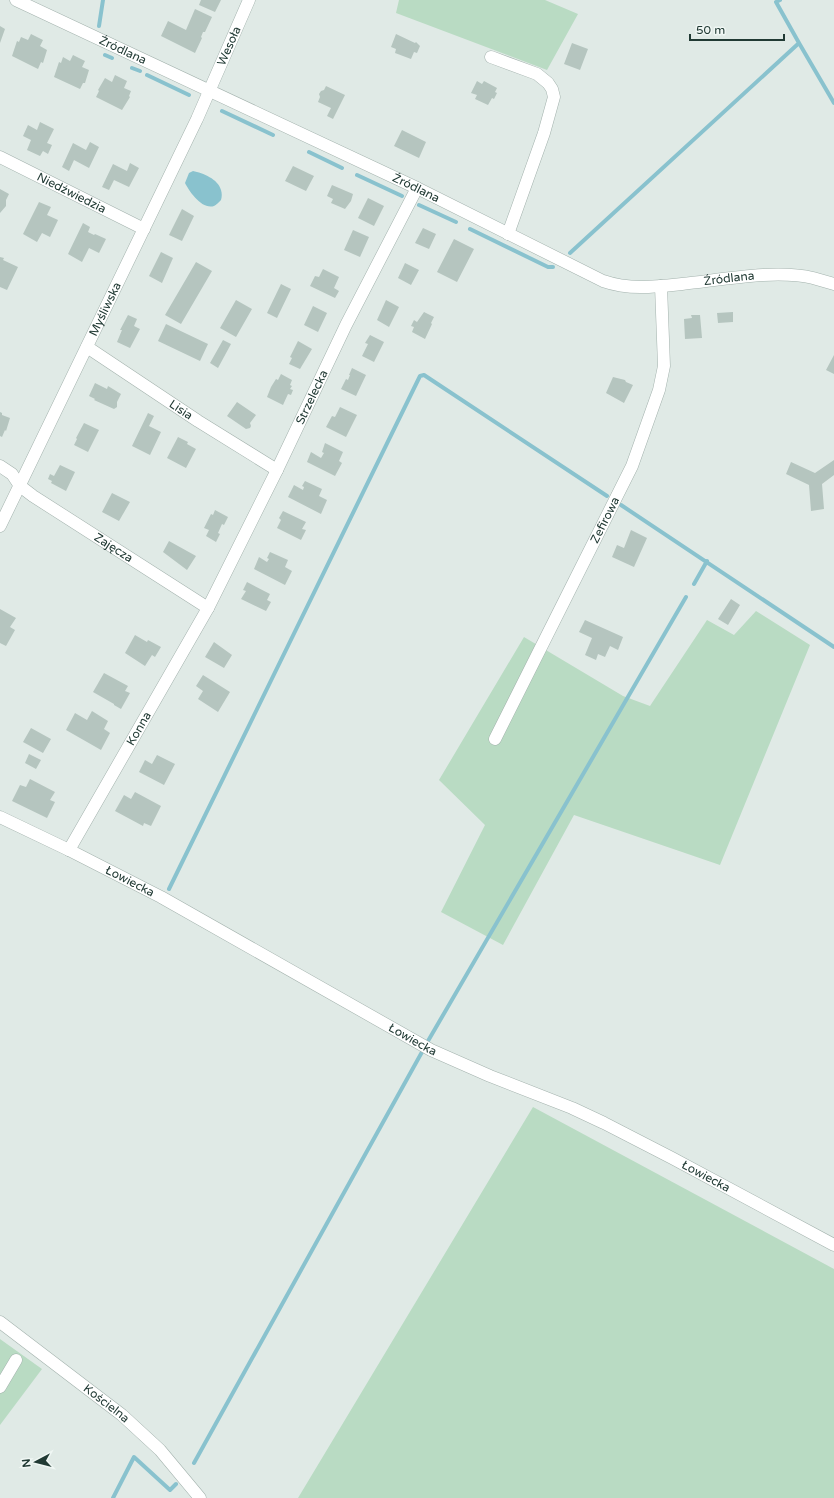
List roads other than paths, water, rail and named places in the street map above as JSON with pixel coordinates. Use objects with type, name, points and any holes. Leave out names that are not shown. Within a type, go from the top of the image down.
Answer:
[{"type":"street","name":"Źródlana","points":[[16,0],[417,188],[609,283],[626,287],[641,288],[774,275],[791,275],[813,278],[834,284]]},
{"type":"street","name":"Wesoła","points":[[209,91],[248,0]]},
{"type":"street","points":[[490,57],[536,74],[548,83],[552,89],[554,97],[544,133],[508,234]]},
{"type":"street","name":"Myśliwska","points":[[0,526],[197,119],[209,91]]},
{"type":"street","name":"Niedźwiedzia","points":[[0,157],[144,229]]},
{"type":"street","name":"Strzelecka","points":[[208,608],[277,470],[346,325],[417,188]]},
{"type":"street","name":"Zefirowa","points":[[495,739],[632,466],[662,378],[664,366],[661,286]]},
{"type":"street","name":"Lisia","points":[[87,347],[198,421],[277,470]]},
{"type":"street","name":"Zajęcza","points":[[0,466],[12,474],[20,486],[33,496],[69,520],[142,564],[208,608]]},
{"type":"street","name":"Konna","points":[[69,850],[208,608]]},
{"type":"street","name":"Łowiecka","points":[[0,817],[69,850],[160,897],[431,1050],[490,1076],[572,1108],[604,1123],[834,1245]]},
{"type":"street","name":"Kościelna","points":[[0,1322],[122,1415],[160,1450],[200,1498]]},
{"type":"street","points":[[0,1387],[16,1360]]},
{"type":"water","points":[[193,171],[210,177],[219,186],[222,192],[221,200],[215,206],[209,206],[201,203],[196,199],[185,183],[189,173]]},
{"type":"waterway","points":[[99,26],[103,0]]},
{"type":"waterway","points":[[570,253],[799,43],[776,2],[780,0]]},
{"type":"waterway","points":[[799,43],[834,103]]},
{"type":"waterway","points":[[105,55],[112,58]]},
{"type":"waterway","points":[[132,68],[140,71]]},
{"type":"waterway","points":[[147,75],[189,95]]},
{"type":"waterway","points":[[222,111],[273,135]]},
{"type":"waterway","points":[[309,152],[342,168]]},
{"type":"waterway","points":[[357,175],[402,196]]},
{"type":"waterway","points":[[419,205],[456,222]]},
{"type":"waterway","points":[[470,229],[548,267],[553,267]]},
{"type":"waterway","points":[[169,889],[420,376],[424,375],[607,496]]},
{"type":"waterway","points":[[621,505],[834,647]]},
{"type":"waterway","points":[[694,584],[707,561]]},
{"type":"waterway","points":[[428,1041],[686,597]]},
{"type":"waterway","points":[[194,1463],[422,1052]]},
{"type":"waterway","points":[[113,1498],[134,1457],[170,1490],[176,1484]]}]
